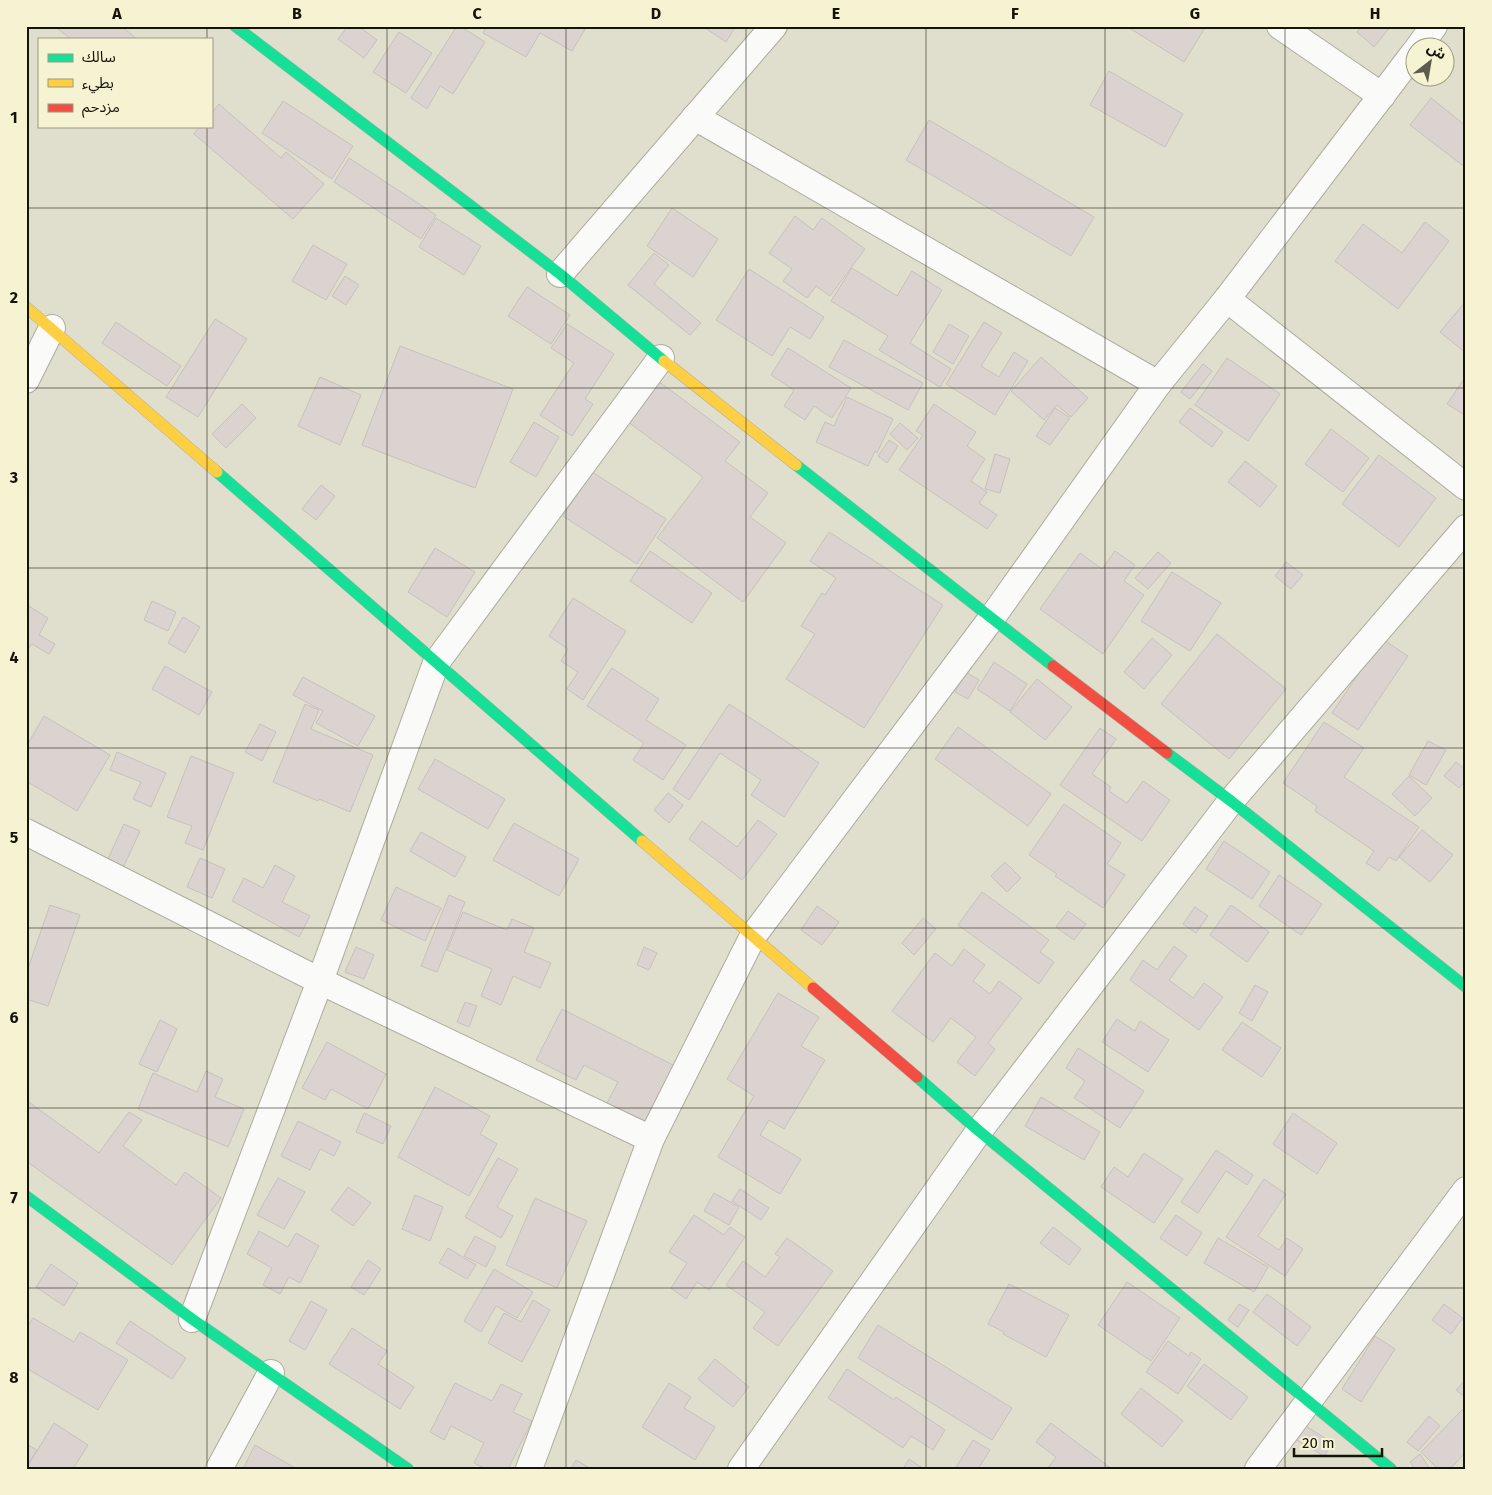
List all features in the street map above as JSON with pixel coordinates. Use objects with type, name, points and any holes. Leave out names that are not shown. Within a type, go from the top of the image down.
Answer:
[{"type":"street","points":[[235,26],[560,274],[661,358],[991,619],[1232,801],[1466,987]]},
{"type":"street","points":[[560,274],[774,26]]},
{"type":"street","points":[[1280,26],[1382,96]]},
{"type":"street","points":[[1425,38],[1434,26]]},
{"type":"street","points":[[529,1469],[652,1139],[752,936],[991,619],[1158,384],[1227,299],[1404,66]]},
{"type":"street","points":[[695,117],[1158,384]]},
{"type":"street","points":[[1227,299],[1466,487]]},
{"type":"street","points":[[26,307],[979,1131],[1391,1469]]},
{"type":"street","points":[[26,380],[52,328]]},
{"type":"street","points":[[192,1319],[320,981],[436,663],[661,358]]},
{"type":"street","points":[[741,1469],[979,1131],[1232,801],[1466,528]]},
{"type":"street","points":[[26,832],[320,981],[652,1139]]},
{"type":"street","points":[[1258,1469],[1466,1190]]},
{"type":"street","points":[[26,1196],[192,1319],[408,1469]]},
{"type":"street","points":[[219,1469],[271,1373]]},
{"type":"building","points":[[54,26],[121,26],[136,38],[70,38]]},
{"type":"building","points":[[348,26],[358,26],[377,40],[364,58],[338,39]]},
{"type":"building","points":[[457,26],[485,42],[453,94],[440,86],[427,109],[411,98]]},
{"type":"building","points":[[487,26],[587,26],[572,51],[540,33],[526,57],[483,33]]},
{"type":"building","points":[[702,26],[736,26],[726,42]]},
{"type":"building","points":[[1126,26],[1206,26],[1184,62]]},
{"type":"building","points":[[1362,26],[1391,26],[1374,47],[1357,32]]},
{"type":"building","points":[[399,32],[432,53],[406,93],[373,72]]},
{"type":"building","points":[[1109,71],[1183,114],[1165,147],[1090,105]]},
{"type":"building","points":[[1431,98],[1466,126],[1466,168],[1410,125]]},
{"type":"building","points":[[283,101],[353,146],[332,179],[262,133]]},
{"type":"building","points":[[219,104],[281,158],[286,152],[324,184],[293,219],[194,134],[198,128],[212,128],[212,113]]},
{"type":"building","points":[[929,120],[1094,217],[1071,256],[906,160]]},
{"type":"building","points":[[349,158],[436,215],[421,239],[334,182]]},
{"type":"building","points":[[672,208],[718,239],[693,277],[647,246]]},
{"type":"building","points":[[795,216],[813,230],[822,218],[865,249],[830,296],[816,286],[807,298],[783,281],[792,269],[769,253]]},
{"type":"building","points":[[436,218],[481,246],[464,275],[419,247]]},
{"type":"building","points":[[1425,222],[1449,241],[1398,309],[1335,261],[1363,224],[1402,253]]},
{"type":"building","points":[[313,245],[347,264],[326,300],[292,281]]},
{"type":"building","points":[[654,253],[669,265],[654,284],[701,323],[690,335],[628,285]]},
{"type":"building","points":[[852,268],[897,296],[912,271],[942,290],[910,343],[951,369],[940,387],[879,350],[888,336],[831,301]]},
{"type":"building","points":[[749,269],[824,317],[810,339],[790,327],[772,356],[716,320]]},
{"type":"building","points":[[345,276],[359,285],[346,305],[332,296]]},
{"type":"building","points":[[527,287],[570,315],[551,344],[508,316]]},
{"type":"building","points":[[1466,301],[1466,353],[1440,332]]},
{"type":"building","points":[[215,319],[247,339],[198,417],[166,397]]},
{"type":"building","points":[[116,322],[181,366],[167,386],[102,343]]},
{"type":"building","points":[[984,322],[1002,333],[981,366],[999,377],[1014,352],[1028,361],[995,415],[946,384]]},
{"type":"building","points":[[567,324],[614,354],[585,399],[593,404],[572,436],[540,415],[574,363],[551,348]]},
{"type":"building","points":[[949,324],[969,336],[953,364],[933,352]]},
{"type":"building","points":[[844,340],[923,383],[908,410],[829,367]]},
{"type":"building","points":[[400,346],[513,389],[475,488],[362,445]]},
{"type":"building","points":[[788,348],[851,388],[832,418],[814,406],[805,420],[784,406],[794,390],[771,375]]},
{"type":"building","points":[[1041,357],[1088,398],[1071,417],[1057,405],[1044,420],[1011,391]]},
{"type":"building","points":[[1227,358],[1280,394],[1248,441],[1195,405]]},
{"type":"building","points":[[1203,364],[1212,371],[1190,399],[1181,392]]},
{"type":"building","points":[[1466,376],[1466,416],[1447,404]]},
{"type":"building","points":[[320,377],[361,395],[340,445],[298,426]]},
{"type":"building","points":[[654,378],[740,442],[725,461],[768,493],[750,517],[786,543],[743,602],[657,538],[703,477],[624,419]]},
{"type":"building","points":[[847,397],[893,419],[877,453],[875,451],[868,466],[816,442],[825,422],[834,426]]},
{"type":"building","points":[[242,404],[256,418],[226,448],[212,434]]},
{"type":"building","points":[[934,404],[976,432],[967,446],[985,459],[971,481],[987,492],[979,503],[997,515],[987,529],[899,470],[923,435],[916,431]]},
{"type":"building","points":[[1055,408],[1070,418],[1050,445],[1036,436]]},
{"type":"building","points":[[1190,408],[1223,432],[1212,447],[1179,422]]},
{"type":"building","points":[[534,422],[559,437],[536,477],[510,462]]},
{"type":"building","points":[[900,423],[918,438],[907,450],[890,434]]},
{"type":"building","points":[[1331,429],[1369,458],[1343,492],[1305,464]]},
{"type":"building","points":[[889,440],[898,446],[887,463],[878,456]]},
{"type":"building","points":[[995,454],[1010,459],[1000,493],[985,489]]},
{"type":"building","points":[[1379,455],[1436,498],[1399,547],[1342,504]]},
{"type":"building","points":[[1245,461],[1277,486],[1260,507],[1228,482]]},
{"type":"building","points":[[592,472],[666,519],[637,564],[563,516]]},
{"type":"building","points":[[321,485],[335,496],[316,520],[302,509]]},
{"type":"building","points":[[829,532],[943,605],[864,728],[786,679],[815,634],[801,626],[822,593],[825,595],[836,578],[810,561]]},
{"type":"building","points":[[435,548],[475,572],[447,617],[408,592]]},
{"type":"building","points":[[650,551],[712,593],[692,623],[630,581]]},
{"type":"building","points":[[1115,551],[1135,565],[1124,581],[1144,595],[1103,654],[1040,609],[1080,553],[1102,569]]},
{"type":"building","points":[[1158,552],[1171,563],[1148,589],[1135,578]]},
{"type":"building","points":[[1286,562],[1303,575],[1291,589],[1275,576]]},
{"type":"building","points":[[1172,572],[1221,603],[1190,651],[1141,621]]},
{"type":"building","points":[[573,598],[626,631],[583,700],[567,689],[578,672],[561,661],[568,649],[549,636]]},
{"type":"building","points":[[152,601],[176,612],[168,631],[144,620]]},
{"type":"building","points":[[27,605],[48,618],[39,635],[55,644],[49,654],[32,644],[28,649],[26,648]]},
{"type":"building","points":[[183,617],[200,627],[185,653],[168,643]]},
{"type":"building","points":[[1217,634],[1286,689],[1229,759],[1161,704]]},
{"type":"building","points":[[1152,638],[1172,655],[1144,689],[1124,672]]},
{"type":"building","points":[[1382,639],[1408,656],[1358,730],[1332,713]]},
{"type":"building","points":[[994,662],[1027,684],[1010,711],[977,689]]},
{"type":"building","points":[[165,666],[212,692],[199,715],[152,689]]},
{"type":"building","points":[[612,668],[659,699],[646,720],[686,745],[663,780],[633,760],[644,743],[587,706]]},
{"type":"building","points":[[966,672],[979,680],[968,699],[955,692]]},
{"type":"building","points":[[303,677],[375,716],[358,746],[316,723],[323,711],[293,695]]},
{"type":"building","points":[[1037,679],[1072,707],[1045,740],[1010,712]]},
{"type":"building","points":[[305,704],[319,710],[311,729],[373,755],[350,812],[273,782]]},
{"type":"building","points":[[729,704],[819,763],[784,817],[751,795],[761,780],[720,753],[689,800],[673,789]]},
{"type":"building","points":[[44,716],[110,755],[77,811],[26,781],[26,747]]},
{"type":"building","points":[[1324,722],[1364,748],[1344,777],[1419,827],[1396,861],[1389,857],[1379,871],[1366,863],[1374,851],[1315,811],[1317,806],[1283,783]]},
{"type":"building","points":[[260,724],[276,732],[262,761],[245,752]]},
{"type":"building","points":[[958,727],[1051,794],[1028,826],[935,759]]},
{"type":"building","points":[[1100,728],[1116,739],[1092,774],[1111,787],[1109,791],[1127,803],[1143,781],[1170,800],[1142,841],[1060,785]]},
{"type":"building","points":[[1428,741],[1446,750],[1426,785],[1409,775]]},
{"type":"building","points":[[117,752],[166,773],[151,807],[133,799],[141,782],[110,770]]},
{"type":"building","points":[[191,756],[234,773],[203,850],[185,843],[192,826],[167,817]]},
{"type":"building","points":[[435,759],[505,799],[488,829],[418,789]]},
{"type":"building","points":[[1456,762],[1466,770],[1466,780],[1459,788],[1444,776]]},
{"type":"building","points":[[1409,776],[1432,798],[1415,816],[1392,794]]},
{"type":"building","points":[[668,793],[683,805],[669,823],[654,810]]},
{"type":"building","points":[[1064,804],[1121,843],[1107,864],[1125,875],[1103,908],[1055,876],[1057,874],[1029,855]]},
{"type":"building","points":[[758,820],[777,834],[742,880],[689,839],[702,821],[737,847]]},
{"type":"building","points":[[514,823],[579,859],[559,896],[493,860]]},
{"type":"building","points":[[124,824],[140,831],[122,870],[106,863]]},
{"type":"building","points":[[1422,830],[1453,855],[1430,882],[1399,857]]},
{"type":"building","points":[[421,832],[466,857],[455,877],[410,851]]},
{"type":"building","points":[[1224,841],[1270,872],[1252,899],[1206,869]]},
{"type":"building","points":[[200,858],[225,869],[212,898],[187,887]]},
{"type":"building","points":[[1005,862],[1021,878],[1007,892],[991,876]]},
{"type":"building","points":[[275,865],[295,876],[282,902],[310,916],[299,937],[232,901],[244,878],[263,888]]},
{"type":"building","points":[[1279,875],[1322,904],[1301,935],[1259,906]]},
{"type":"building","points":[[396,887],[441,908],[425,941],[381,920]]},
{"type":"building","points":[[982,892],[1049,940],[1040,952],[1054,962],[1039,984],[958,925]]},
{"type":"building","points":[[449,895],[465,902],[437,972],[421,966]]},
{"type":"building","points":[[50,905],[80,915],[48,1006],[26,999],[26,974]]},
{"type":"building","points":[[1231,905],[1269,932],[1247,962],[1210,935]]},
{"type":"building","points":[[817,906],[839,922],[822,945],[801,930]]},
{"type":"building","points":[[1195,907],[1208,916],[1196,933],[1183,924]]},
{"type":"building","points":[[1068,911],[1086,924],[1074,940],[1056,927]]},
{"type":"building","points":[[463,912],[507,930],[512,919],[534,928],[524,952],[551,963],[540,988],[513,976],[501,1005],[481,996],[492,969],[447,950]]},
{"type":"building","points":[[923,918],[936,929],[914,955],[902,943]]},
{"type":"building","points":[[1174,946],[1187,956],[1169,980],[1193,998],[1204,983],[1223,997],[1199,1030],[1130,980],[1143,960],[1157,970]]},
{"type":"building","points":[[356,947],[374,955],[364,979],[345,972]]},
{"type":"building","points":[[644,947],[657,953],[649,970],[637,965]]},
{"type":"building","points":[[964,949],[985,965],[973,981],[990,994],[999,981],[1022,998],[988,1043],[995,1049],[975,1076],[957,1062],[976,1037],[951,1018],[933,1042],[892,1011],[935,953],[952,966]]},
{"type":"building","points":[[1255,985],[1268,992],[1252,1021],[1239,1013]]},
{"type":"building","points":[[778,993],[819,1017],[801,1046],[825,1060],[784,1129],[769,1120],[760,1135],[801,1159],[780,1194],[718,1157],[754,1096],[727,1079]]},
{"type":"building","points":[[465,1002],[477,1006],[469,1027],[457,1022]]},
{"type":"building","points":[[562,1009],[675,1066],[644,1129],[604,1109],[618,1082],[584,1065],[576,1080],[536,1060]]},
{"type":"building","points":[[1117,1019],[1135,1031],[1140,1021],[1169,1040],[1148,1072],[1102,1042]]},
{"type":"building","points":[[160,1020],[177,1029],[157,1072],[139,1064]]},
{"type":"building","points":[[1242,1022],[1281,1048],[1262,1077],[1222,1050]]},
{"type":"building","points":[[327,1042],[386,1074],[368,1109],[331,1089],[325,1100],[302,1088]]},
{"type":"building","points":[[1078,1048],[1144,1091],[1120,1128],[1074,1098],[1085,1081],[1066,1068]]},
{"type":"building","points":[[206,1071],[223,1079],[215,1097],[244,1109],[228,1147],[138,1109],[153,1073],[197,1092]]},
{"type":"building","points":[[435,1087],[490,1116],[480,1134],[497,1144],[469,1196],[398,1157]]},
{"type":"building","points":[[1041,1097],[1100,1132],[1084,1160],[1025,1126]]},
{"type":"building","points":[[26,1100],[99,1153],[129,1112],[142,1120],[123,1146],[176,1185],[185,1172],[221,1198],[172,1265],[26,1161]]},
{"type":"building","points":[[364,1113],[391,1126],[383,1144],[356,1132]]},
{"type":"building","points":[[1293,1113],[1337,1143],[1317,1174],[1273,1144]]},
{"type":"building","points":[[298,1121],[341,1142],[334,1156],[320,1149],[310,1170],[281,1156]]},
{"type":"building","points":[[1216,1150],[1253,1175],[1247,1185],[1226,1171],[1198,1213],[1181,1202]]},
{"type":"building","points":[[1144,1153],[1183,1179],[1154,1223],[1101,1187],[1114,1167],[1128,1177]]},
{"type":"building","points":[[498,1158],[518,1169],[497,1207],[513,1216],[501,1238],[465,1217]]},
{"type":"building","points":[[278,1178],[305,1192],[284,1229],[257,1215]]},
{"type":"building","points":[[1264,1179],[1286,1194],[1258,1236],[1279,1250],[1287,1238],[1303,1249],[1285,1276],[1226,1237]]},
{"type":"building","points":[[348,1187],[371,1203],[353,1226],[331,1210]]},
{"type":"building","points":[[740,1189],[769,1208],[761,1220],[732,1201]]},
{"type":"building","points":[[714,1193],[739,1207],[729,1225],[704,1211]]},
{"type":"building","points":[[415,1195],[443,1207],[430,1241],[402,1229]]},
{"type":"building","points":[[535,1198],[587,1221],[557,1288],[506,1265]]},
{"type":"building","points":[[694,1215],[724,1235],[730,1227],[745,1237],[709,1290],[697,1282],[686,1299],[671,1288],[687,1263],[669,1252]]},
{"type":"building","points":[[1176,1215],[1202,1233],[1187,1256],[1160,1238]]},
{"type":"building","points":[[1053,1227],[1081,1249],[1069,1265],[1040,1243]]},
{"type":"building","points":[[259,1231],[288,1247],[296,1233],[319,1246],[300,1283],[289,1277],[280,1294],[263,1285],[272,1268],[247,1254]]},
{"type":"building","points":[[475,1236],[496,1247],[486,1267],[464,1256]]},
{"type":"building","points":[[787,1238],[833,1271],[778,1346],[753,1328],[765,1312],[726,1285],[743,1261],[765,1277],[780,1257],[775,1254]]},
{"type":"building","points":[[1218,1238],[1268,1267],[1254,1292],[1204,1263]]},
{"type":"building","points":[[448,1248],[476,1265],[467,1279],[439,1263]]},
{"type":"building","points":[[368,1260],[381,1269],[364,1295],[351,1287]]},
{"type":"building","points":[[51,1264],[78,1283],[64,1306],[36,1287]]},
{"type":"building","points":[[494,1269],[533,1292],[517,1318],[496,1306],[481,1332],[464,1321]]},
{"type":"building","points":[[1127,1282],[1180,1318],[1151,1361],[1098,1325]]},
{"type":"building","points":[[1009,1284],[1069,1315],[1046,1357],[988,1324]]},
{"type":"building","points":[[1267,1294],[1311,1327],[1297,1346],[1253,1312]]},
{"type":"building","points":[[533,1300],[550,1310],[522,1362],[488,1343],[504,1313],[521,1322]]},
{"type":"building","points":[[311,1301],[327,1310],[305,1350],[289,1341]]},
{"type":"building","points":[[1239,1304],[1249,1310],[1238,1327],[1228,1320]]},
{"type":"building","points":[[1444,1304],[1463,1318],[1451,1334],[1432,1320]]},
{"type":"building","points":[[33,1318],[74,1342],[80,1332],[128,1360],[98,1410],[26,1368],[26,1329]]},
{"type":"building","points":[[130,1321],[186,1358],[172,1379],[116,1343]]},
{"type":"building","points":[[878,1325],[1012,1408],[992,1440],[858,1358]]},
{"type":"building","points":[[352,1328],[387,1351],[378,1364],[414,1387],[400,1409],[329,1364]]},
{"type":"building","points":[[1375,1336],[1395,1349],[1361,1402],[1342,1389]]},
{"type":"building","points":[[1168,1341],[1189,1356],[1191,1352],[1201,1359],[1178,1394],[1146,1372]]},
{"type":"building","points":[[715,1359],[749,1387],[733,1407],[698,1379]]},
{"type":"building","points":[[1204,1364],[1248,1397],[1231,1420],[1187,1386]]},
{"type":"building","points":[[847,1369],[894,1400],[896,1397],[945,1430],[933,1450],[911,1436],[903,1448],[828,1398]]},
{"type":"building","points":[[1466,1379],[1466,1398],[1456,1390]]},
{"type":"building","points":[[455,1383],[492,1401],[501,1384],[522,1394],[513,1412],[532,1421],[508,1469],[486,1469],[474,1463],[484,1443],[451,1426],[444,1440],[430,1432]]},
{"type":"building","points":[[669,1383],[691,1397],[684,1408],[715,1427],[695,1460],[642,1427]]},
{"type":"building","points":[[1141,1388],[1183,1421],[1162,1447],[1121,1414]]},
{"type":"building","points":[[1463,1409],[1466,1411],[1466,1452],[1450,1469],[1438,1469],[1421,1452]]},
{"type":"building","points":[[1429,1416],[1440,1426],[1418,1451],[1407,1442]]},
{"type":"building","points":[[1299,1422],[1333,1443],[1324,1456],[1290,1436]]},
{"type":"building","points":[[54,1423],[88,1445],[73,1469],[26,1469]]},
{"type":"building","points":[[1051,1423],[1112,1469],[1047,1469],[1056,1457],[1036,1442]]},
{"type":"building","points":[[973,1440],[990,1450],[978,1469],[955,1469]]},
{"type":"building","points":[[26,1444],[37,1450],[26,1467]]},
{"type":"building","points":[[255,1445],[297,1469],[243,1469]]},
{"type":"building","points":[[1420,1454],[1430,1469],[1415,1469],[1410,1462]]},
{"type":"building","points":[[909,1459],[924,1469],[903,1469]]},
{"type":"building","points":[[576,1460],[588,1467],[587,1469],[571,1469]]},
{"type":"traffic: fast","points":[[235,26],[560,274],[664,361]]},
{"type":"traffic: fast","points":[[796,465],[1053,666]]},
{"type":"traffic: fast","points":[[217,472],[642,841]]},
{"type":"traffic: fast","points":[[1167,753],[1231,801],[1466,987]]},
{"type":"traffic: fast","points":[[917,1077],[979,1131],[1391,1469]]},
{"type":"traffic: fast","points":[[26,1196],[192,1319],[408,1469]]},
{"type":"traffic: slow","points":[[26,307],[217,472]]},
{"type":"traffic: slow","points":[[664,361],[796,465]]},
{"type":"traffic: slow","points":[[642,841],[813,988]]},
{"type":"traffic: jam","points":[[1053,666],[1167,753]]},
{"type":"traffic: jam","points":[[813,988],[917,1077]]}]
